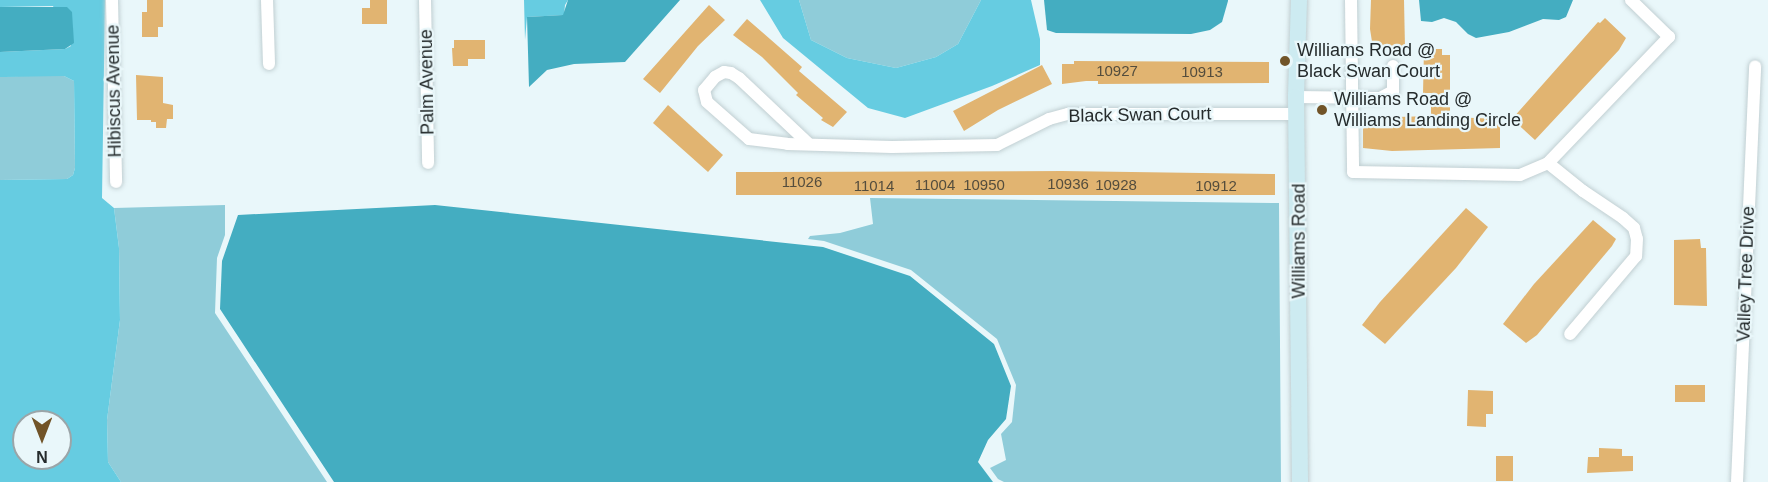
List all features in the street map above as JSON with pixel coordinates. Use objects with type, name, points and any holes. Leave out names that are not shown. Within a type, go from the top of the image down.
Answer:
[{"type":"street","name":"Hibiscus Avenue","points":[[112,0],[116,182]]},
{"type":"street","points":[[267,0],[269,64]]},
{"type":"street","name":"Palm Avenue","points":[[425,0],[428,164]]},
{"type":"street","name":"Williams Road","points":[[1299,0],[1296,97],[1298,114],[1300,482]]},
{"type":"street","points":[[1351,0],[1353,172],[1520,175],[1548,164],[1669,37],[1631,0]]},
{"type":"street","points":[[1296,97],[1380,98],[1393,91],[1393,66]]},
{"type":"street","name":"Valley Tree Drive","points":[[1737,482],[1755,66]]},
{"type":"street","name":"Black Swan Court","points":[[809,144],[731,73],[724,72],[715,77],[704,90],[707,102],[749,139],[809,144],[892,147],[997,145],[1049,119],[1068,114],[1298,114]]},
{"type":"street","points":[[1548,164],[1582,191],[1623,218],[1634,228],[1637,239],[1636,256],[1570,334]]},
{"type":"shaded area","points":[[0,0],[105,0],[102,198],[114,208],[119,248],[120,320],[107,420],[108,462],[121,482],[0,482],[0,180],[67,179],[73,175],[75,168],[74,81],[64,76],[0,77],[0,52],[65,49],[71,46],[53,6],[0,7]]},
{"type":"shaded area","points":[[524,0],[568,0],[564,15],[527,17],[525,40]]},
{"type":"shaded area","points":[[568,0],[680,0],[625,62],[574,64],[547,70],[529,87],[527,17],[563,15]]},
{"type":"shaded area","points":[[760,0],[799,0],[811,40],[847,58],[896,68],[936,57],[958,44],[981,0],[1031,0],[1040,39],[1040,65],[992,86],[905,118],[868,108],[783,38]]},
{"type":"shaded area","points":[[799,0],[981,0],[958,44],[936,57],[896,68],[847,58],[811,40]]},
{"type":"shaded area","points":[[1044,0],[1228,1],[1222,22],[1210,30],[1191,34],[1056,33],[1047,30]]},
{"type":"shaded area","points":[[1419,0],[1573,0],[1566,17],[1559,20],[1543,19],[1509,32],[1476,38],[1468,34],[1456,22],[1444,18],[1432,22],[1421,21]]},
{"type":"shaded area","points":[[0,7],[67,7],[72,12],[74,43],[65,49],[0,52]]},
{"type":"shaded area","points":[[64,76],[74,81],[75,168],[73,175],[67,179],[0,180],[0,77]]},
{"type":"shaded area","points":[[870,198],[1279,203],[1281,482],[1004,482],[998,479],[990,468],[1006,460],[1001,434],[1012,422],[1016,385],[997,339],[911,270],[824,241],[808,239],[810,236],[840,233],[873,224]]},
{"type":"shaded area","points":[[225,205],[225,235],[217,258],[215,313],[327,482],[121,482],[108,462],[107,420],[120,320],[119,248],[114,208]]},
{"type":"shaded area","points":[[435,205],[823,247],[910,276],[994,344],[1011,386],[1006,419],[988,440],[978,462],[993,482],[334,482],[220,309],[222,261],[238,215]]},
{"type":"building","points":[[147,0],[163,0],[163,27],[158,27],[158,37],[142,37],[142,12],[147,12]]},
{"type":"building","points":[[370,0],[387,0],[387,24],[362,24],[362,8],[370,8]]},
{"type":"building","points":[[1371,0],[1404,0],[1405,48],[1373,48],[1370,29]]},
{"type":"building","points":[[709,5],[725,20],[698,46],[660,93],[643,79]]},
{"type":"building","points":[[1605,18],[1626,38],[1619,50],[1535,140],[1512,119],[1598,22],[1600,23]]},
{"type":"building","points":[[747,19],[802,67],[799,71],[847,112],[833,127],[821,120],[823,118],[796,95],[798,93],[762,57],[733,35]]},
{"type":"building","points":[[454,40],[485,40],[485,59],[468,59],[468,66],[453,66]]},
{"type":"building","points":[[1424,49],[1442,49],[1442,55],[1450,55],[1450,117],[1500,119],[1500,148],[1392,151],[1363,148],[1363,118],[1431,116],[1431,93],[1423,93]]},
{"type":"building","points":[[1074,61],[1269,62],[1269,83],[1098,84],[1098,81],[1086,81],[1062,84],[1062,64],[1074,64]]},
{"type":"building","points":[[1042,65],[1052,84],[998,110],[964,131],[953,111]]},
{"type":"building","points":[[136,75],[163,77],[163,103],[173,105],[173,119],[167,119],[166,128],[156,128],[156,122],[151,122],[151,120],[137,120]]},
{"type":"building","points":[[668,105],[723,155],[708,172],[653,123]]},
{"type":"building","points":[[1062,171],[1275,174],[1275,195],[736,195],[736,172]]},
{"type":"building","points":[[1466,208],[1488,227],[1456,268],[1385,344],[1362,325],[1380,302]]},
{"type":"building","points":[[1593,220],[1616,239],[1537,335],[1526,343],[1503,324],[1534,284]]},
{"type":"building","points":[[1700,239],[1701,248],[1706,248],[1707,306],[1674,305],[1674,240]]},
{"type":"building","points":[[1675,385],[1705,385],[1705,402],[1675,402]]},
{"type":"building","points":[[1468,390],[1493,391],[1493,414],[1486,414],[1486,427],[1467,426]]},
{"type":"building","points":[[1599,448],[1622,449],[1622,456],[1633,456],[1633,471],[1587,473],[1588,457],[1599,457]]},
{"type":"building","points":[[1496,456],[1513,456],[1513,481],[1496,481]]},
{"type":"place","name":"Williams Road @ Black Swan Court","points":[[1285,61]]},
{"type":"place","name":"Williams Road @ Williams Landing Circle","points":[[1322,110]]}]
